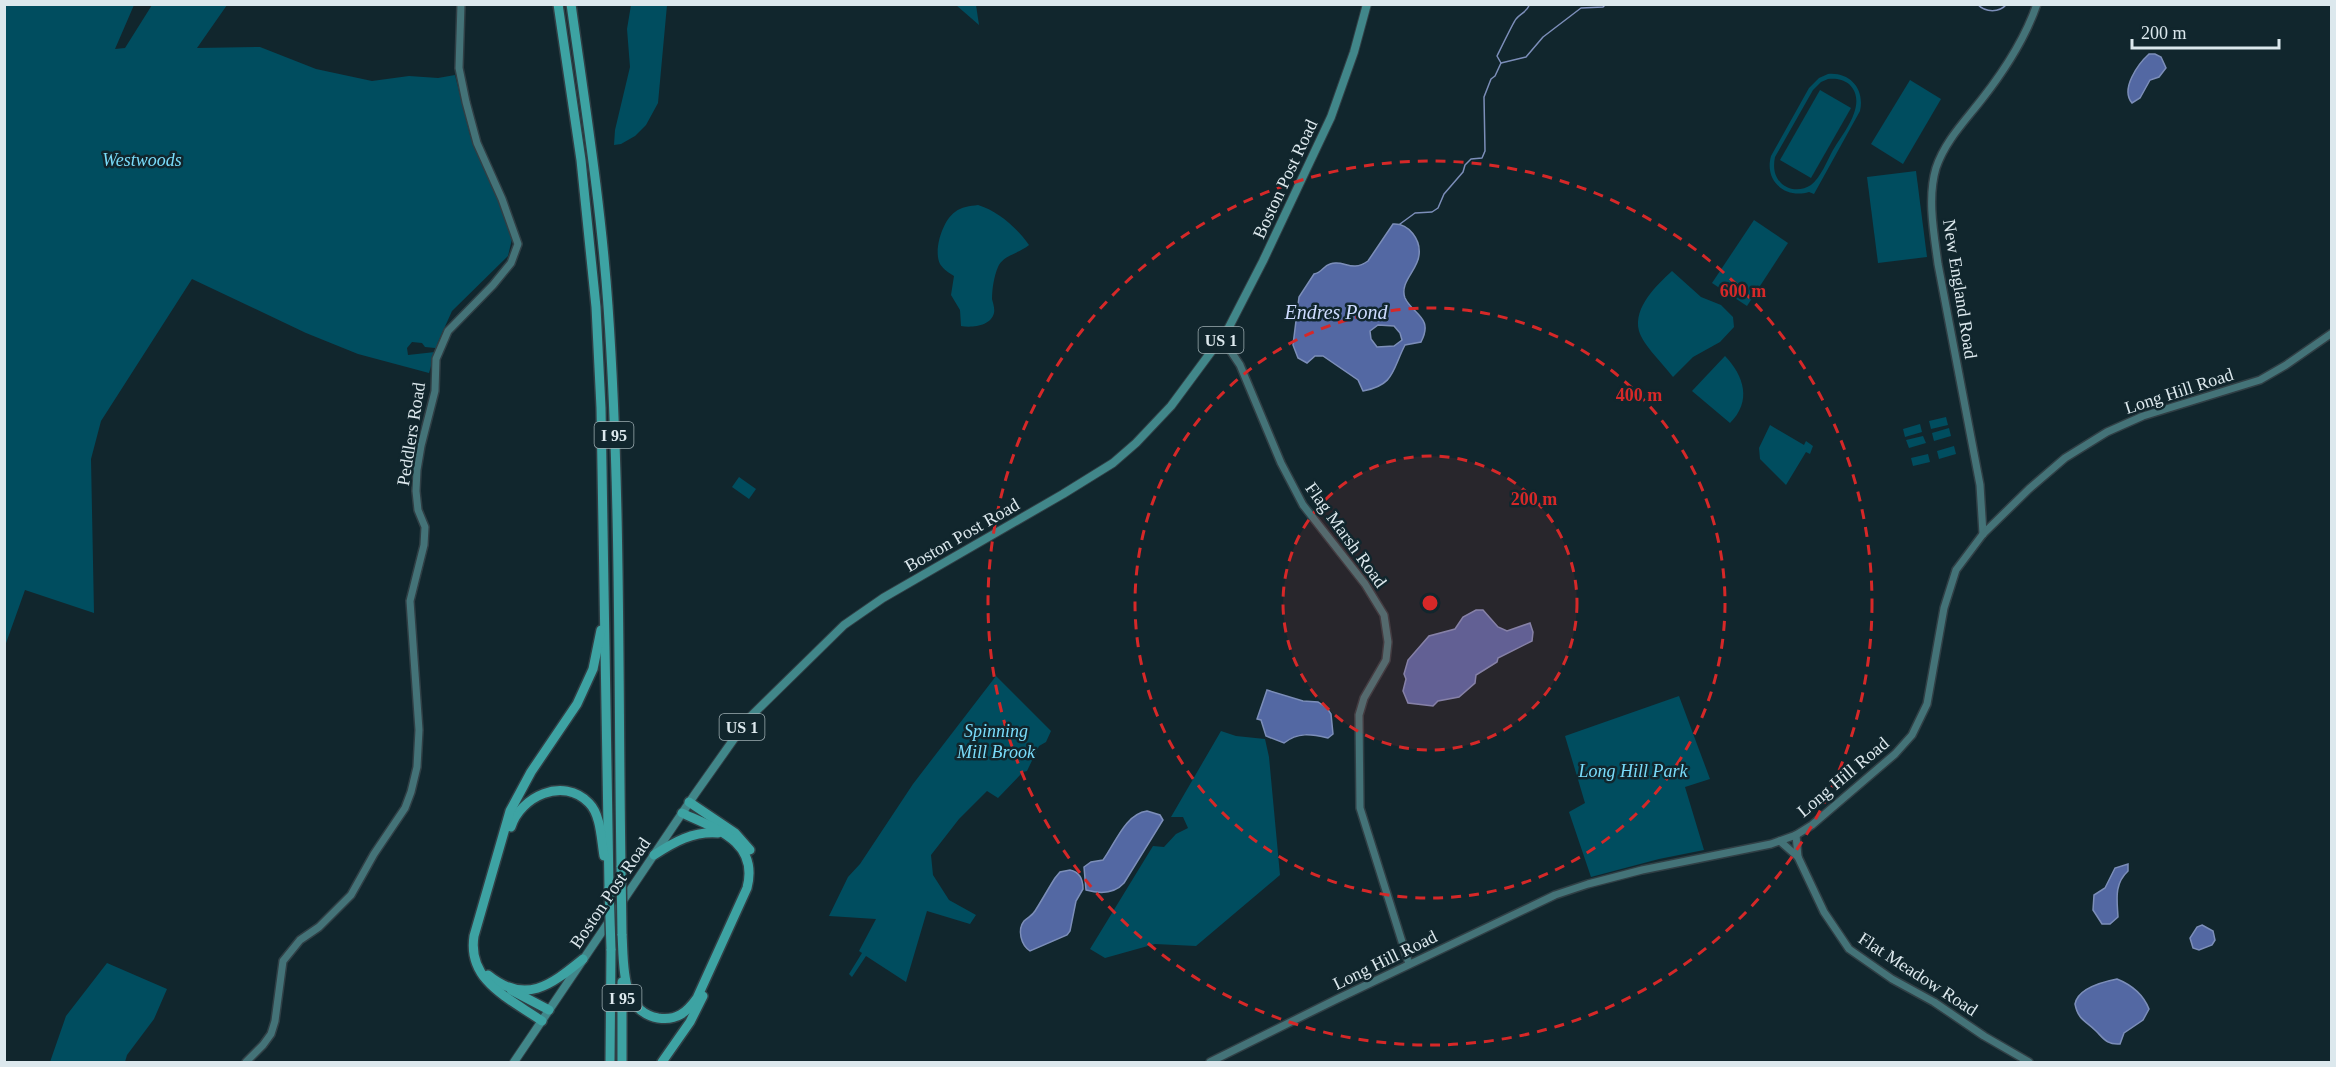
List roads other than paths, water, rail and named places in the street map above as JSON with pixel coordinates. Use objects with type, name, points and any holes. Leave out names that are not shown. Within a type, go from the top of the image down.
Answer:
[{"type":"highway","name":"I 95","points":[[558,4],[581,160],[596,307],[601,408],[611,949],[610,1062]]},
{"type":"highway","name":"I 95","points":[[571,4],[593,158],[609,316],[614,408],[622,1062]]},
{"type":"highway","points":[[542,1021],[488,983],[474,962],[472,949],[510,811],[531,772],[577,704],[593,669],[605,609]]},
{"type":"highway","points":[[549,1010],[495,981],[485,972],[479,961],[479,937],[513,820],[519,810],[529,800],[543,793],[560,791],[576,794],[589,802],[597,816],[609,888]]},
{"type":"highway","points":[[662,1062],[679,1040],[700,1004],[750,893],[754,877],[755,864],[751,851],[744,841],[689,802]]},
{"type":"highway","points":[[622,934],[626,982],[631,999],[640,1010],[653,1017],[666,1019],[688,1010],[702,988],[747,888],[750,874],[749,860],[742,848],[730,838],[682,813]]},
{"type":"highway","points":[[654,855],[679,840],[706,832],[730,838]]},
{"type":"highway","points":[[495,981],[518,990],[534,989],[551,984],[583,959]]},
{"type":"main road","name":"Boston Post Road","points":[[514,1062],[689,802],[748,719],[844,625],[883,598],[1113,463],[1171,406],[1222,338],[1263,261],[1331,117],[1354,52],[1367,4]]},
{"type":"street","name":"Peddlers Road","points":[[246,1062],[271,1034],[275,1021],[283,961],[300,939],[319,927],[351,895],[374,854],[405,808],[417,767],[418,730],[410,601],[424,545],[425,527],[418,510],[416,491],[417,470],[435,391],[436,359],[448,331],[511,263],[518,244],[502,199],[477,143],[466,102],[459,68],[461,4]]},
{"type":"street","name":"New England Road","points":[[1983,534],[1980,485],[1938,264],[1933,187],[1936,169],[1945,148],[2012,56],[2037,4]]},
{"type":"street","name":"Long Hill Road","points":[[1210,1062],[1533,904],[1569,890],[1642,870],[1780,842],[1812,825],[1895,754],[1912,735],[1928,698],[1944,608],[1952,579],[1983,534],[2051,469],[2091,441],[2143,416],[2260,380],[2286,365],[2331,333]]},
{"type":"street","name":"Flag Marsh Road","points":[[1222,338],[1240,364],[1281,463],[1303,505],[1365,584],[1383,615],[1388,642],[1386,660],[1364,698],[1359,715],[1360,808],[1405,958],[1409,964]]},
{"type":"street","name":"Flat Meadow Road","points":[[1796,835],[1798,857],[1824,912],[1849,949],[1892,979],[1934,1002],[1984,1036],[2029,1062]]},
{"type":"street","name":"Flat Meadow Road","points":[[1780,842],[1798,857]]},
{"type":"water","points":[[2149,54],[2161,57],[2166,68],[2159,77],[2150,80],[2140,98],[2132,103],[2128,91],[2129,84],[2140,64]]},
{"type":"water","name":"Endres Pond","points":[[1393,224],[1409,229],[1416,238],[1419,255],[1404,292],[1405,298],[1421,317],[1425,327],[1421,342],[1405,345],[1387,380],[1381,385],[1363,391],[1358,380],[1323,356],[1315,356],[1307,363],[1298,358],[1293,345],[1299,297],[1314,274],[1330,264],[1357,266],[1368,261]],"holes":[[[1378,325],[1394,326],[1402,340],[1394,346],[1377,347],[1371,339],[1370,331]]]},
{"type":"water","points":[[1476,610],[1483,610],[1498,627],[1507,631],[1530,623],[1533,632],[1532,641],[1498,658],[1497,662],[1476,675],[1475,683],[1459,697],[1438,701],[1433,706],[1408,703],[1403,691],[1408,660],[1429,636],[1455,629],[1463,617]]},
{"type":"water","points":[[1267,690],[1303,701],[1318,702],[1327,708],[1331,714],[1333,734],[1328,738],[1310,735],[1294,737],[1284,743],[1266,736],[1261,720],[1257,719]]},
{"type":"water","points":[[1147,811],[1160,815],[1163,820],[1124,883],[1106,892],[1086,890],[1084,867],[1091,862],[1103,860],[1127,824],[1139,813]]},
{"type":"water","points":[[2128,864],[2128,871],[2118,887],[2118,917],[2110,924],[2102,924],[2093,910],[2094,895],[2105,888],[2115,868]]},
{"type":"water","points":[[1070,870],[1080,877],[1083,889],[1076,901],[1070,931],[1067,935],[1030,951],[1024,945],[1021,937],[1022,925],[1034,913],[1060,872]]},
{"type":"water","points":[[2202,925],[2213,931],[2215,940],[2212,945],[2199,950],[2193,948],[2190,938],[2197,927]]},
{"type":"water","points":[[2117,979],[2136,991],[2144,999],[2149,1009],[2143,1020],[2124,1033],[2120,1044],[2112,1044],[2083,1020],[2075,1004],[2077,998],[2086,990]]},
{"type":"waterway","points":[[1501,63],[1497,56],[1516,19],[1530,4]]},
{"type":"waterway","points":[[1400,224],[1415,213],[1432,212],[1438,208],[1444,194],[1463,172],[1465,165],[1471,159],[1482,158],[1485,151],[1484,97],[1501,63],[1526,57],[1543,37],[1581,8],[1603,7],[1606,4]]},
{"type":"waterway","points":[[1977,4],[1992,11],[2007,4]]},
{"type":"park label","name":"Westwoods","points":[[142,160]]},
{"type":"park label","name":"Spinning Mill Brook","points":[[996,741]]},
{"type":"park label","name":"Long Hill Park","points":[[1633,771]]}]
